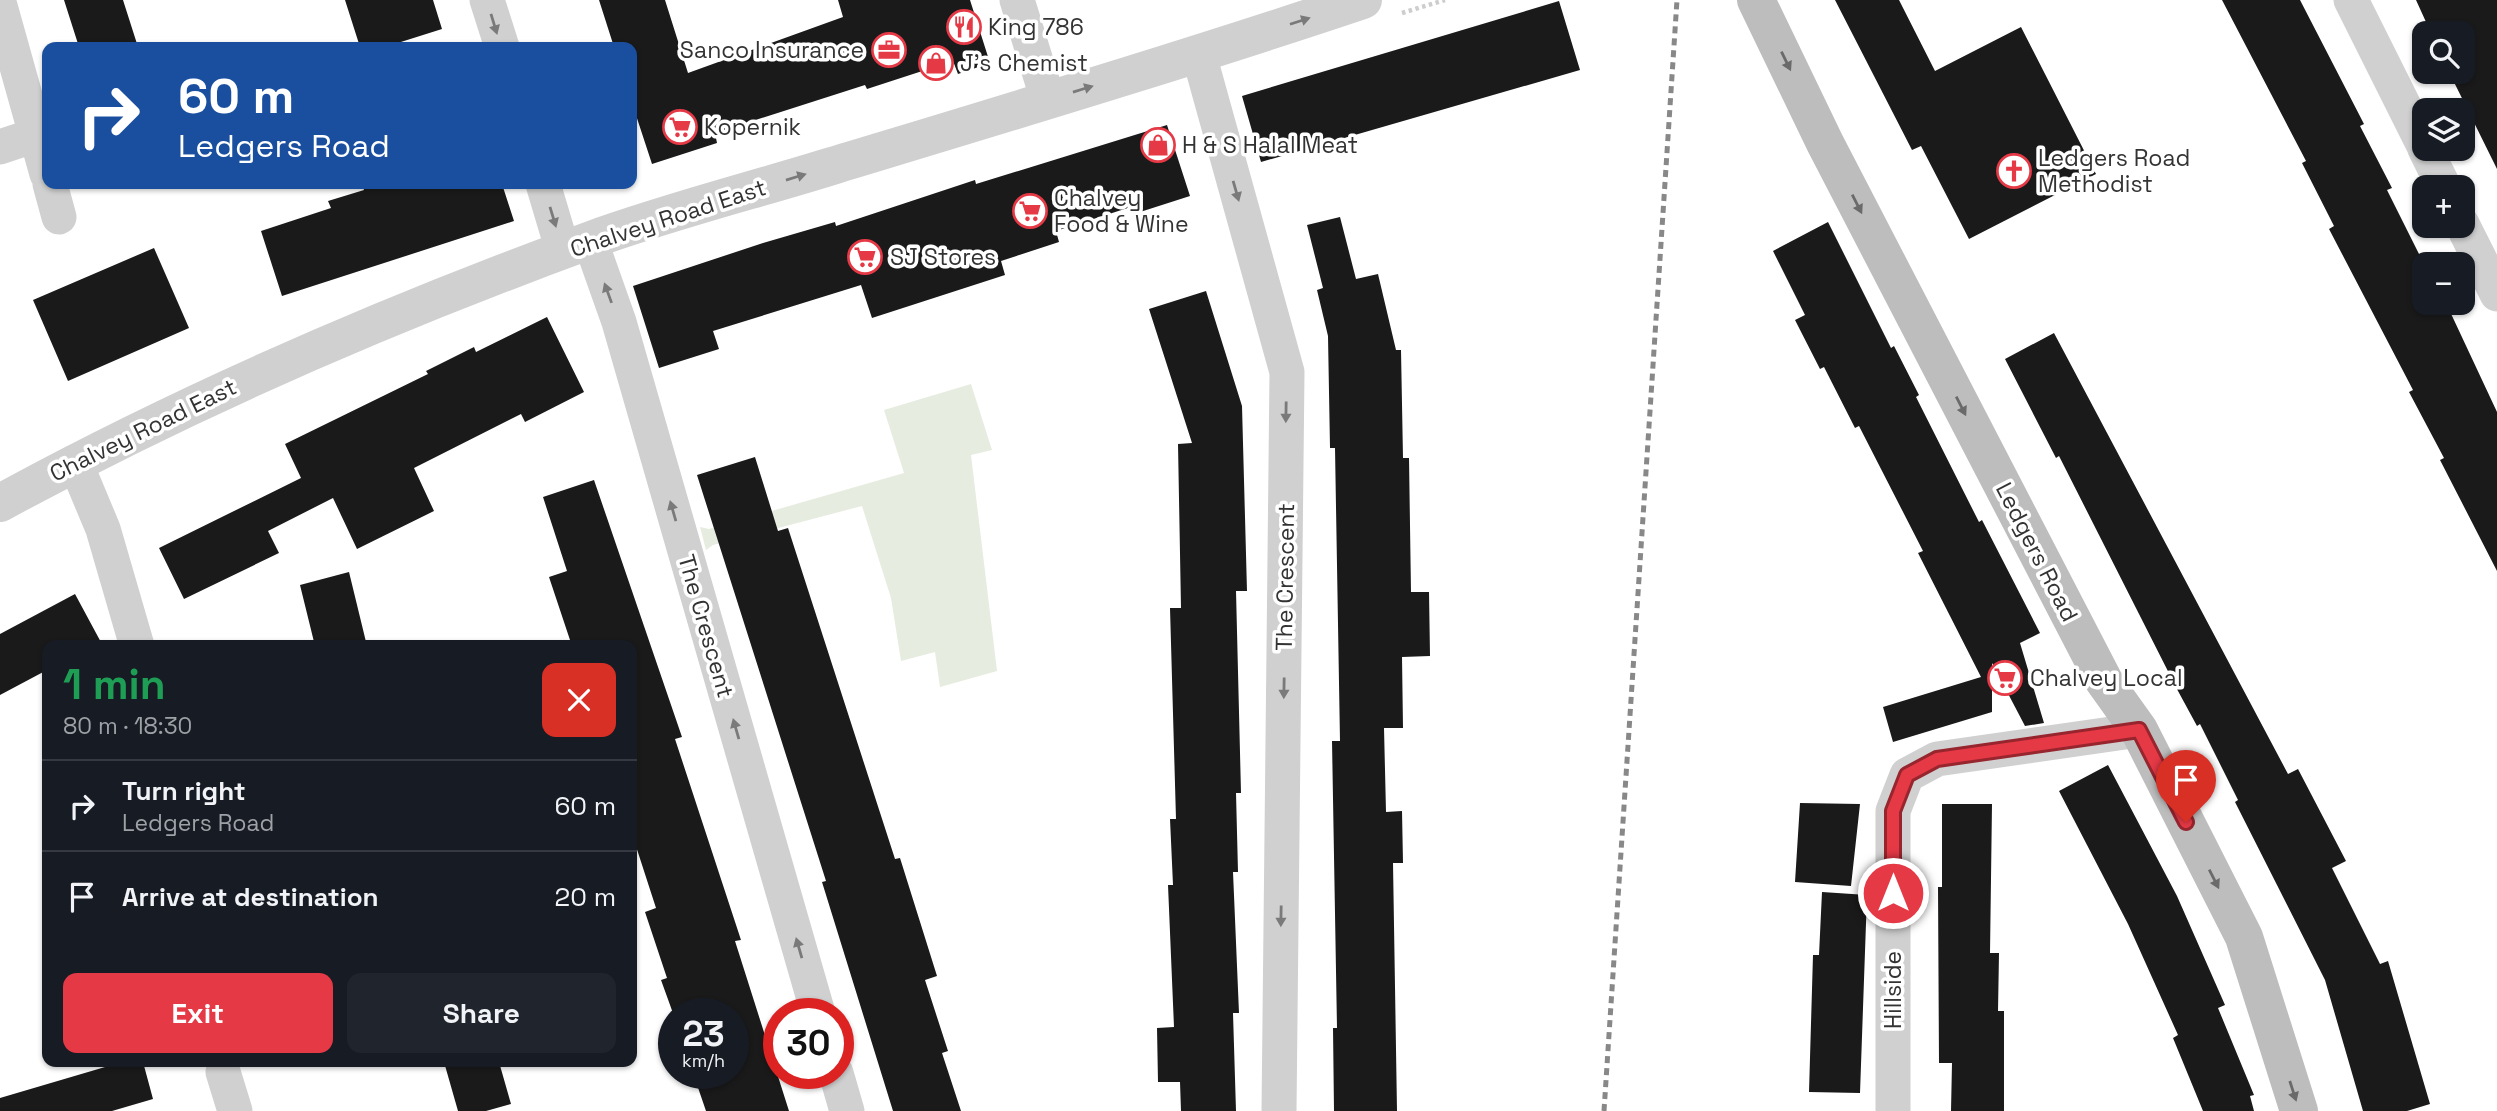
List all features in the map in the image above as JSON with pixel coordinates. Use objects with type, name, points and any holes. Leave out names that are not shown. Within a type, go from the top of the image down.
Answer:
[{"type":"main road","name":"Ledgers Road","points":[[1755,0],[1825,143],[2098,669],[2139,730],[2244,937],[2300,1111]]},
{"type":"street","points":[[487,0],[500,42]]},
{"type":"street","points":[[1017,0],[1048,100]]},
{"type":"street","name":"Chalvey Road East","points":[[0,503],[75,462],[224,390],[396,314],[577,246],[1199,55],[1363,0]]},
{"type":"street","points":[[2351,0],[2412,123]]},
{"type":"street","points":[[0,6],[42,156]]},
{"type":"street","name":"The Crescent","points":[[1199,55],[1287,372],[1279,1111]]},
{"type":"street","points":[[0,147],[36,135]]},
{"type":"street","points":[[51,189],[59,217]]},
{"type":"street","name":"The Crescent","points":[[546,189],[619,322],[814,998]]},
{"type":"street","points":[[2469,238],[2497,294]]},
{"type":"street","points":[[75,462],[103,528],[134,640]]},
{"type":"street","name":"Hillside","points":[[1893,1111],[1893,811],[1907,775],[1937,759],[2139,730]]},
{"type":"street","points":[[223,1072],[235,1111]]},
{"type":"street","points":[[841,1089],[847,1111]]},
{"type":"shaded area","points":[[971,384],[992,450],[971,455],[997,671],[940,687],[935,652],[901,661],[891,598],[862,506],[713,545],[706,550],[700,527],[709,529],[904,473],[884,410]]},
{"type":"building","points":[[64,0],[123,0],[136,42],[77,42]]},
{"type":"building","points":[[345,0],[433,0],[442,29],[401,42],[358,42]]},
{"type":"building","points":[[599,0],[665,0],[688,73],[843,17],[838,0],[970,0],[990,63],[958,74],[953,61],[867,89],[865,85],[715,133],[717,143],[652,164],[637,118],[637,42],[612,42]]},
{"type":"building","points":[[1835,0],[1899,0],[1935,71],[2021,27],[2096,174],[1969,239],[1921,146],[1912,150]]},
{"type":"building","points":[[2222,0],[2300,0],[2364,124],[2360,126],[2392,188],[2387,190],[2418,252],[2412,252],[2412,315],[2452,315],[2497,412],[2497,571],[2440,460],[2444,458],[2409,392],[2413,390],[2329,229],[2334,226],[2302,163],[2306,161]]},
{"type":"building","points":[[2416,0],[2497,0],[2497,169],[2475,125],[2475,98],[2462,98],[2455,84],[2475,84],[2475,21],[2426,21]]},
{"type":"building","points":[[1559,1],[1580,70],[1261,162],[1242,96]]},
{"type":"building","points":[[1167,125],[1190,196],[1137,213],[1134,206],[1056,231],[1059,242],[1001,261],[1005,275],[872,318],[861,285],[713,331],[719,349],[659,368],[633,286],[763,243],[835,222],[836,226],[975,180],[976,184]]},
{"type":"building","points":[[504,189],[514,221],[282,296],[261,231],[331,208],[328,201],[364,190]]},
{"type":"building","points":[[1340,217],[1356,279],[1378,274],[1396,350],[1401,350],[1403,458],[1409,458],[1411,592],[1429,592],[1430,656],[1402,657],[1403,728],[1384,728],[1386,812],[1402,811],[1403,863],[1393,863],[1397,1111],[1334,1111],[1333,1028],[1337,1028],[1332,741],[1340,741],[1335,448],[1330,448],[1328,336],[1317,290],[1323,288],[1307,225]]},
{"type":"building","points":[[1828,222],[1891,348],[1894,346],[1919,395],[1916,397],[1979,522],[1982,520],[2040,633],[2020,643],[2044,723],[2025,726],[1992,663],[1992,712],[1893,742],[1883,707],[1981,677],[1918,553],[1923,551],[1859,426],[1855,428],[1824,367],[1820,369],[1795,320],[1805,315],[1773,251]]},
{"type":"building","points":[[154,248],[189,328],[68,381],[33,300]]},
{"type":"building","points":[[1206,291],[1242,406],[1247,591],[1236,591],[1241,793],[1236,793],[1238,872],[1233,872],[1239,1013],[1233,1013],[1236,1111],[1181,1111],[1180,1082],[1158,1082],[1157,1028],[1174,1027],[1168,885],[1173,885],[1170,819],[1176,819],[1170,608],[1181,608],[1178,444],[1192,443],[1149,309]]},
{"type":"building","points":[[547,317],[584,392],[525,422],[521,414],[414,468],[434,511],[357,549],[333,498],[268,531],[279,553],[184,599],[159,548],[301,478],[285,444],[428,374],[426,371],[474,347],[476,352]]},
{"type":"building","points":[[2054,333],[2288,774],[2298,769],[2346,861],[2332,868],[2380,964],[2388,961],[2430,1104],[2407,1111],[2363,1111],[2325,980],[2235,802],[2238,800],[2200,724],[2197,726],[2178,691],[2059,456],[2056,458],[2005,359]]},
{"type":"building","points":[[755,457],[778,531],[788,528],[895,859],[900,858],[937,976],[925,980],[948,1051],[942,1053],[961,1111],[893,1111],[822,882],[826,881],[697,475]]},
{"type":"building","points":[[594,480],[682,737],[675,739],[741,940],[735,941],[763,1029],[763,1089],[782,1089],[789,1111],[706,1111],[698,1089],[749,1089],[749,998],[668,998],[661,980],[667,978],[645,912],[656,908],[637,849],[637,640],[570,640],[549,577],[567,571],[543,497]]},
{"type":"building","points":[[349,572],[366,640],[314,640],[300,585]]},
{"type":"building","points":[[75,594],[100,640],[42,640],[42,673],[0,695],[0,634]]},
{"type":"building","points":[[2108,765],[2177,896],[2225,1005],[2218,1008],[2254,1095],[2250,1096],[2254,1111],[2203,1111],[2173,1038],[2178,1035],[2128,924],[2059,791]]},
{"type":"building","points":[[1800,803],[1860,804],[1851,886],[1795,882]]},
{"type":"building","points":[[1942,804],[1992,804],[1990,953],[1999,953],[1998,1011],[2004,1011],[2004,1111],[1951,1111],[1952,1063],[1939,1063],[1938,887],[1942,887]]},
{"type":"building","points":[[1822,892],[1867,895],[1860,1093],[1809,1092],[1813,955],[1819,955]]},
{"type":"building","points":[[105,1067],[144,1067],[153,1099],[112,1111],[0,1111],[0,1098]]},
{"type":"building","points":[[445,1067],[500,1067],[511,1104],[486,1111],[458,1111]]},
{"type":"railway","points":[[1604,1111],[1677,0]]},
{"type":"place","name":"King 786","points":[[964,27]]},
{"type":"place","name":"Sanco Insurance","points":[[889,50]]},
{"type":"place","name":"J's Chemist","points":[[936,63]]},
{"type":"place","name":"Kopernik","points":[[680,127]]},
{"type":"place","name":"H & S Halal Meat","points":[[1158,145]]},
{"type":"place","name":"Ledgers Road Methodist","points":[[2014,171]]},
{"type":"place","name":"Chalvey Food & Wine","points":[[1030,211]]},
{"type":"place","name":"SJ Stores","points":[[865,257]]},
{"type":"place","name":"Chalvey Local","points":[[2005,678]]},
{"type":"route","points":[[1893,893],[1893,811],[1907,775],[1937,759],[2139,730],[2186,822]]}]
